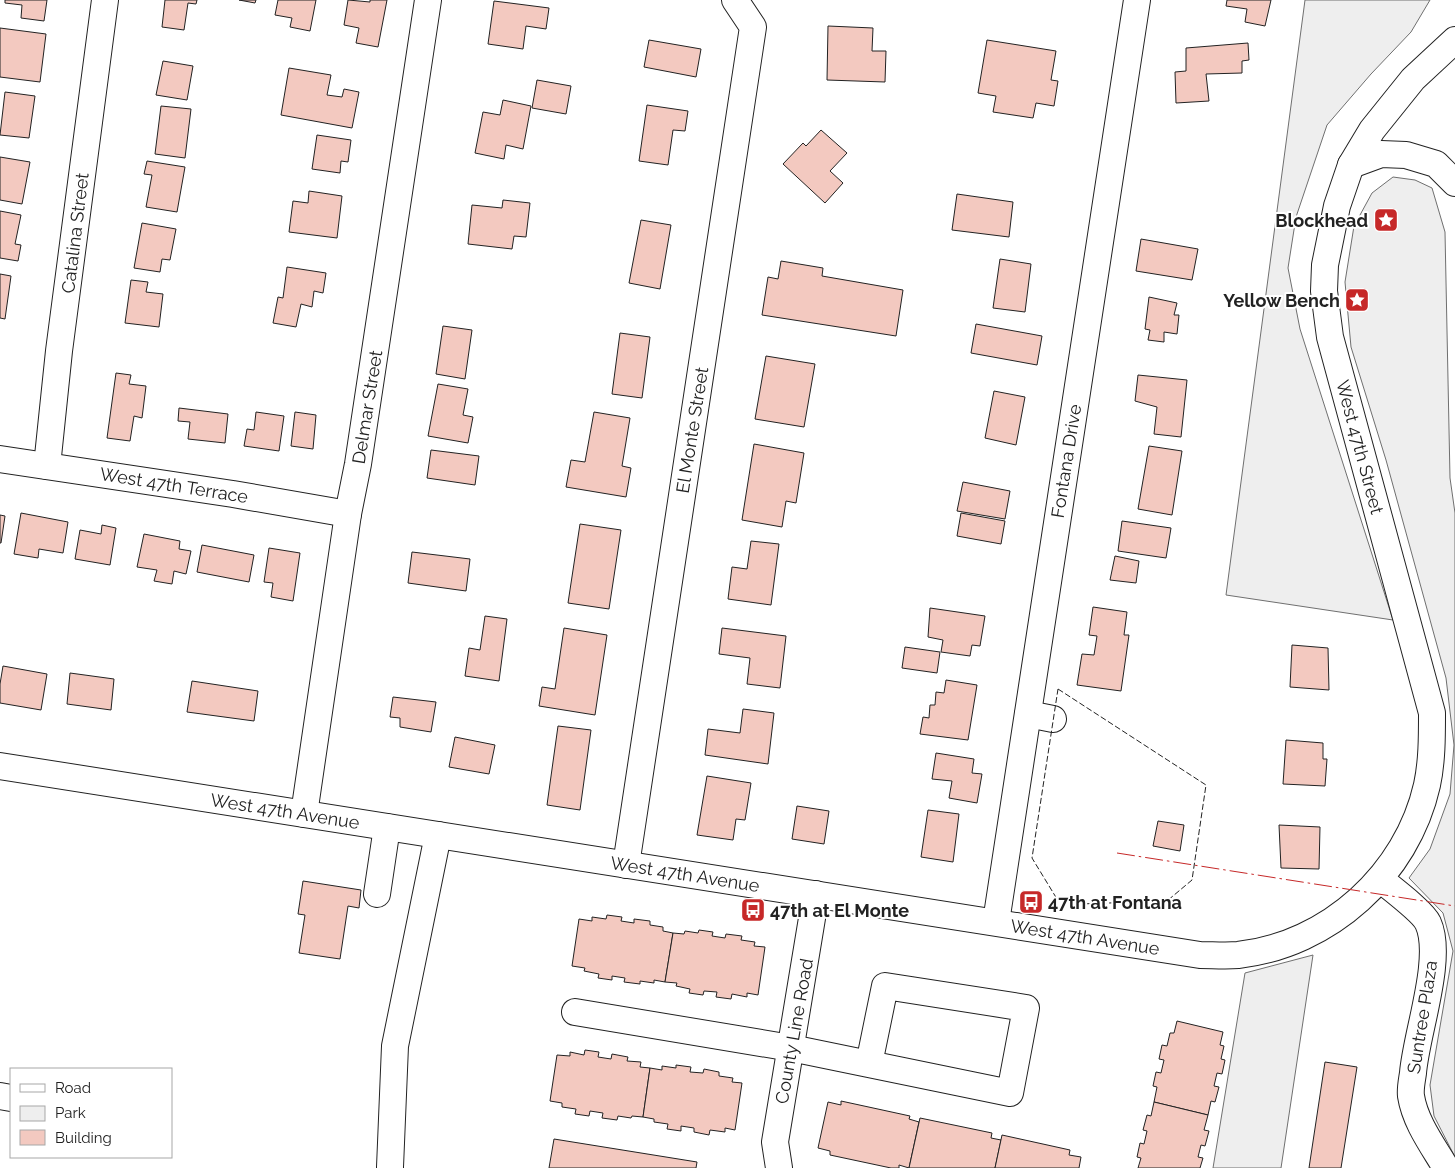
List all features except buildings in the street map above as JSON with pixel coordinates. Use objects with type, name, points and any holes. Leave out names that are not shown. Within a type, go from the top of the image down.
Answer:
[{"type":"street","name":"Catalina Street","points":[[47,466],[105,0]]},
{"type":"street","name":"Delmar Street","points":[[304,814],[348,514],[363,436],[428,0]]},
{"type":"street","name":"El Monte Street","points":[[626,866],[753,27],[735,0]]},
{"type":"street","name":"Fontana Drive","points":[[996,922],[1137,0]]},
{"type":"street","name":"West 47th Street","points":[[1380,879],[1402,849],[1418,814],[1427,785],[1431,758],[1432,713],[1330,337],[1324,291],[1324,266],[1337,206],[1351,165],[1372,130],[1413,79],[1455,40]]},
{"type":"street","points":[[1351,165],[1381,154],[1406,155],[1436,164],[1455,184]]},
{"type":"street","name":"West 47th Terrace","points":[[0,459],[233,494],[348,514]]},
{"type":"street","points":[[1028,714],[1053,719]]},
{"type":"street","name":"West 47th Avenue","points":[[0,766],[1200,955],[1238,955],[1272,948],[1304,936],[1326,925],[1356,903],[1380,879]]},
{"type":"street","points":[[377,894],[387,827]]},
{"type":"street","points":[[390,1168],[396,1046],[438,835]]},
{"type":"street","name":"Suntree Plaza","points":[[1380,879],[1428,922],[1433,947],[1432,971],[1410,1094],[1416,1113],[1446,1168]]},
{"type":"street","name":"County Line Road","points":[[779,1168],[775,1142],[816,894]]},
{"type":"street","points":[[575,1012],[792,1048],[869,1064],[1010,1093],[1026,1008],[885,986],[869,1064]]},
{"type":"green space","points":[[1305,0],[1430,0],[1411,32],[1371,74],[1327,125],[1296,217],[1288,268],[1300,329],[1393,620],[1226,595]]},
{"type":"green space","points":[[1393,177],[1415,180],[1432,188],[1445,232],[1450,478],[1455,513],[1455,1157],[1434,1116],[1430,1085],[1453,951],[1443,913],[1409,878],[1430,849],[1450,794],[1454,745],[1446,678],[1386,460],[1351,347],[1345,282],[1354,226],[1372,193]]},
{"type":"green space","points":[[1313,955],[1281,1168],[1213,1168],[1245,973]]},
{"type":"fence","points":[[1058,689],[1206,785],[1192,880],[1167,901],[1080,904],[1057,899],[1032,858],[1058,689]]},
{"type":"power","points":[[1117,853],[1455,906]]},
{"type":"place","name":"Blockhead","points":[[1386,220]]},
{"type":"place","name":"Yellow Bench","points":[[1357,300]]},
{"type":"place","name":"47th at Fontana","points":[[1031,902]]},
{"type":"place","name":"47th at El Monte","points":[[753,910]]}]
